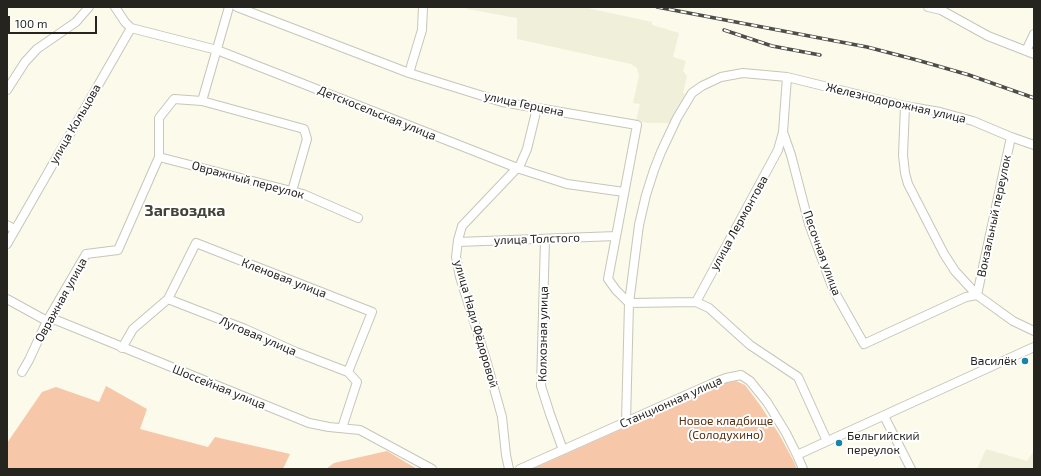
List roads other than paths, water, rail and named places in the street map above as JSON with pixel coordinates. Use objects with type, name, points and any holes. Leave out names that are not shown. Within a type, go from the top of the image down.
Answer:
[{"type":"street","points":[[7,90],[25,62],[37,49],[76,22],[89,7]]},
{"type":"street","points":[[115,7],[131,28]]},
{"type":"street","points":[[229,7],[202,101],[304,129],[307,139],[292,191]]},
{"type":"street","name":"улица Герцена","points":[[237,7],[409,73],[502,102],[637,125],[608,278],[616,290],[629,303]]},
{"type":"street","points":[[409,73],[422,30],[423,7]]},
{"type":"street","points":[[928,7],[940,8],[988,36],[1030,53],[1034,34]]},
{"type":"street","name":"Детскосельская улица","points":[[131,28],[217,50],[518,168],[567,184],[624,192]]},
{"type":"street","name":"улица Кольцова","points":[[7,244],[11,227],[131,28]]},
{"type":"street","name":"Железнодорожная улица","points":[[626,422],[629,303],[639,225],[654,170],[677,118],[692,93],[702,86],[721,77],[732,74],[754,73],[787,77],[973,121],[1034,145]]},
{"type":"street","name":"улица Лермонтова","points":[[696,302],[778,150],[783,132],[787,77]]},
{"type":"street","name":"Овражная улица","points":[[22,372],[47,321],[86,254],[118,250],[159,157],[159,118],[174,99],[202,101]]},
{"type":"street","points":[[905,106],[903,165],[908,184],[944,254],[955,271],[977,295],[1013,321],[1034,331]]},
{"type":"street","name":"улица Нади Фёдоровой","points":[[509,469],[502,417],[460,276],[456,257],[462,226],[520,165],[527,149],[537,108]]},
{"type":"street","name":"Песочная улица","points":[[783,132],[792,155],[809,224],[833,289],[864,344],[966,297],[977,295]]},
{"type":"street","name":"Вокзальный переулок","points":[[977,295],[1011,137]]},
{"type":"street","name":"Овражный переулок","points":[[159,157],[303,194],[358,218]]},
{"type":"street","name":"улица Толстого","points":[[458,242],[616,236]]},
{"type":"street","name":"Колхозная улица","points":[[545,239],[541,386],[563,450]]},
{"type":"street","name":"Кленовая улица","points":[[168,299],[196,243],[372,312],[348,372]]},
{"type":"street","name":"Шоссейная улица","points":[[7,299],[47,321],[56,320],[309,423],[329,427],[360,430],[432,469]]},
{"type":"street","points":[[122,348],[133,329],[168,299]]},
{"type":"street","name":"Луговая улица","points":[[168,299],[348,372]]},
{"type":"street","points":[[629,303],[696,302],[709,308],[750,345],[798,377],[827,441]]},
{"type":"street","points":[[797,455],[1034,347]]},
{"type":"street","points":[[342,428],[357,382],[348,372]]},
{"type":"street","name":"Станционная улица","points":[[520,469],[721,380],[741,375],[750,381],[767,402],[786,432],[803,469]]},
{"type":"street","points":[[884,416],[911,469]]},
{"type":"railway","points":[[657,7],[867,47],[969,75],[1034,98]]},
{"type":"railway","points":[[724,30],[772,46],[820,55]]},
{"type":"place","name":"Василёк","points":[[1025,361]]},
{"type":"place","name":"Бельгийский переулок","points":[[839,443]]},
{"type":"district","name":"Загвоздка","points":[[185,211]]},
{"type":"park label","name":"Новое кладбище (Солодухино)","points":[[726,428]]}]
